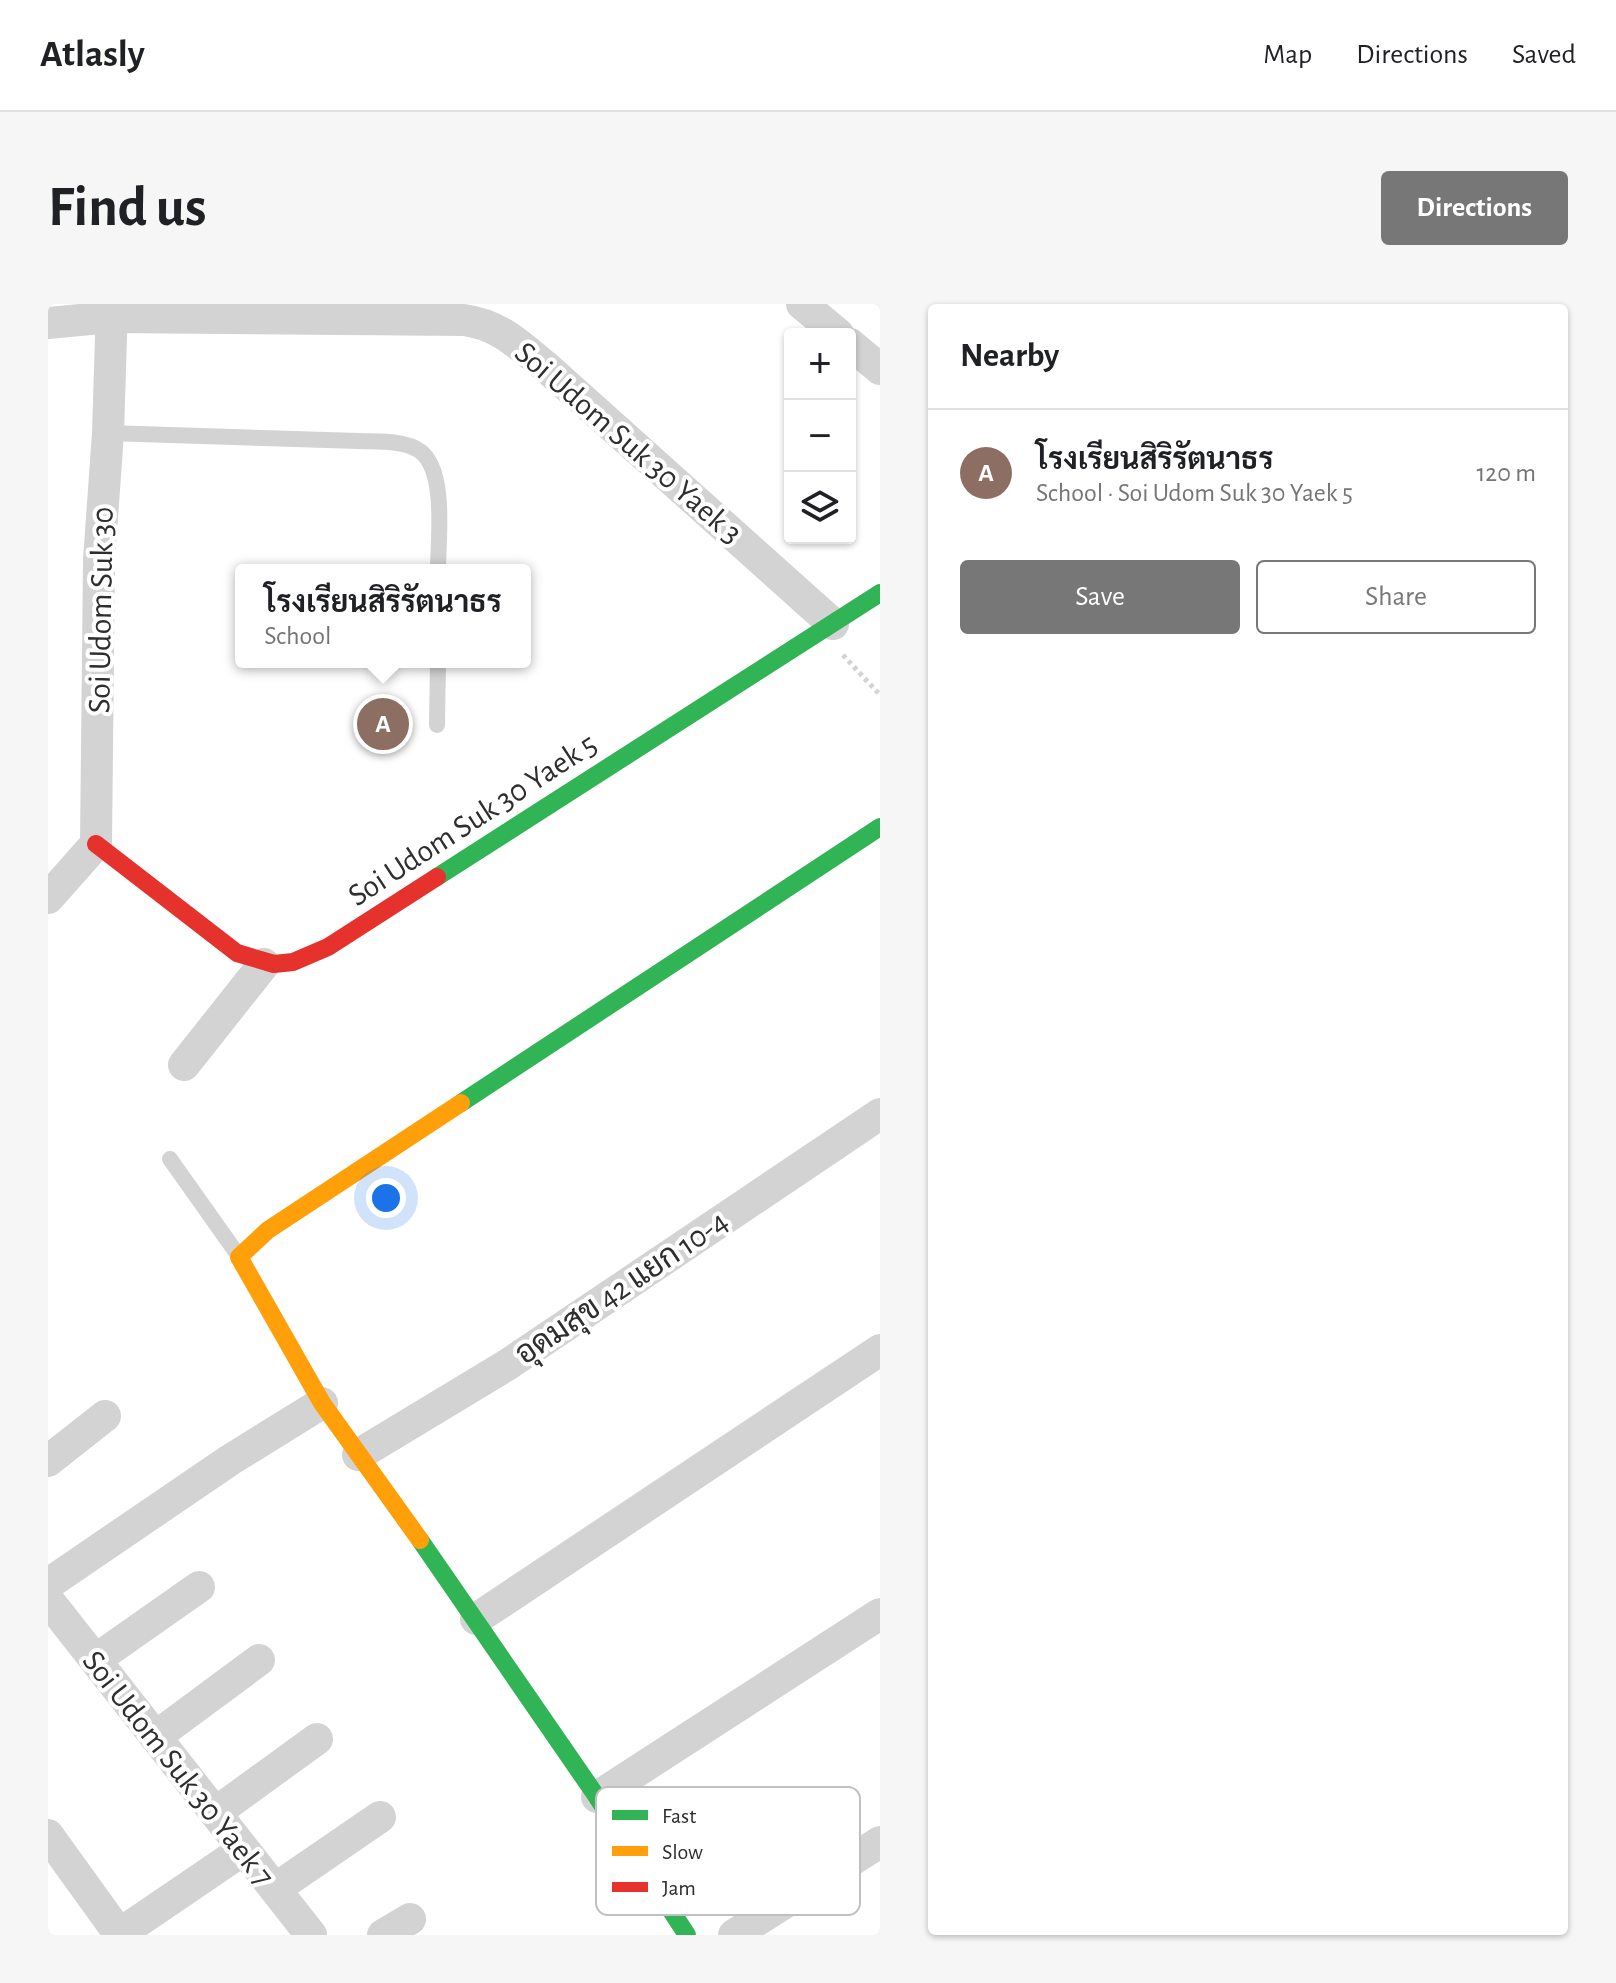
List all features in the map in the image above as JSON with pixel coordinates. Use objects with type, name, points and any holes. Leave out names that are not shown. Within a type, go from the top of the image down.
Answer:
[{"type":"street","points":[[802,304],[831,328]]},
{"type":"street","name":"Soi Udom Suk 30 Yaek 3","points":[[48,323],[112,311],[483,322],[505,333],[546,367],[827,628]]},
{"type":"street","name":"Soi Udom Suk 30","points":[[96,844],[99,560],[112,311]]},
{"type":"street","points":[[856,349],[880,369]]},
{"type":"street","name":"Soi Udom Suk 30 Yaek 5","points":[[264,964],[292,965],[328,947],[880,593]]},
{"type":"street","points":[[596,1796],[476,1619],[322,1403],[239,1257],[268,1230],[880,827]]},
{"type":"street","points":[[48,898],[96,844],[237,953],[264,964],[184,1065]]},
{"type":"street","name":"อุดมสุข 42 แยก 10-4","points":[[358,1455],[507,1365],[880,1114]]},
{"type":"street","points":[[476,1619],[880,1350]]},
{"type":"street","points":[[48,1584],[230,1460],[322,1403]]},
{"type":"street","points":[[48,1461],[105,1416]]},
{"type":"street","points":[[95,1660],[199,1587]]},
{"type":"street","name":"Soi Udom Suk 30 Yaek 7","points":[[48,1600],[311,1935]]},
{"type":"street","points":[[612,1787],[880,1614]]},
{"type":"street","points":[[155,1737],[259,1660]]},
{"type":"street","points":[[215,1813],[317,1739]]},
{"type":"street","points":[[275,1889],[380,1817]]},
{"type":"street","points":[[48,1835],[119,1935],[243,1850]]},
{"type":"street","points":[[860,1855],[880,1842]]},
{"type":"street","points":[[674,1915],[687,1935]]},
{"type":"street","points":[[734,1935],[765,1915]]},
{"type":"lane","points":[[108,433],[399,443],[419,450],[432,466],[438,497],[438,564]]},
{"type":"lane","points":[[437,725],[438,668]]},
{"type":"lane","points":[[170,1159],[239,1257]]},
{"type":"path","points":[[827,628],[880,695]]},
{"type":"traffic: fast","points":[[437,877],[880,593]]},
{"type":"traffic: fast","points":[[461,1103],[880,827]]},
{"type":"traffic: fast","points":[[420,1540],[596,1796]]},
{"type":"traffic: fast","points":[[674,1915],[687,1935]]},
{"type":"traffic: slow","points":[[420,1540],[322,1403],[239,1257],[268,1230],[461,1103]]},
{"type":"traffic: jam","points":[[96,844],[237,953],[274,964],[293,962],[328,947],[437,877]]},
{"type":"place","name":"โรงเรียนสิริรัตนาธร","points":[[383,724]]}]
